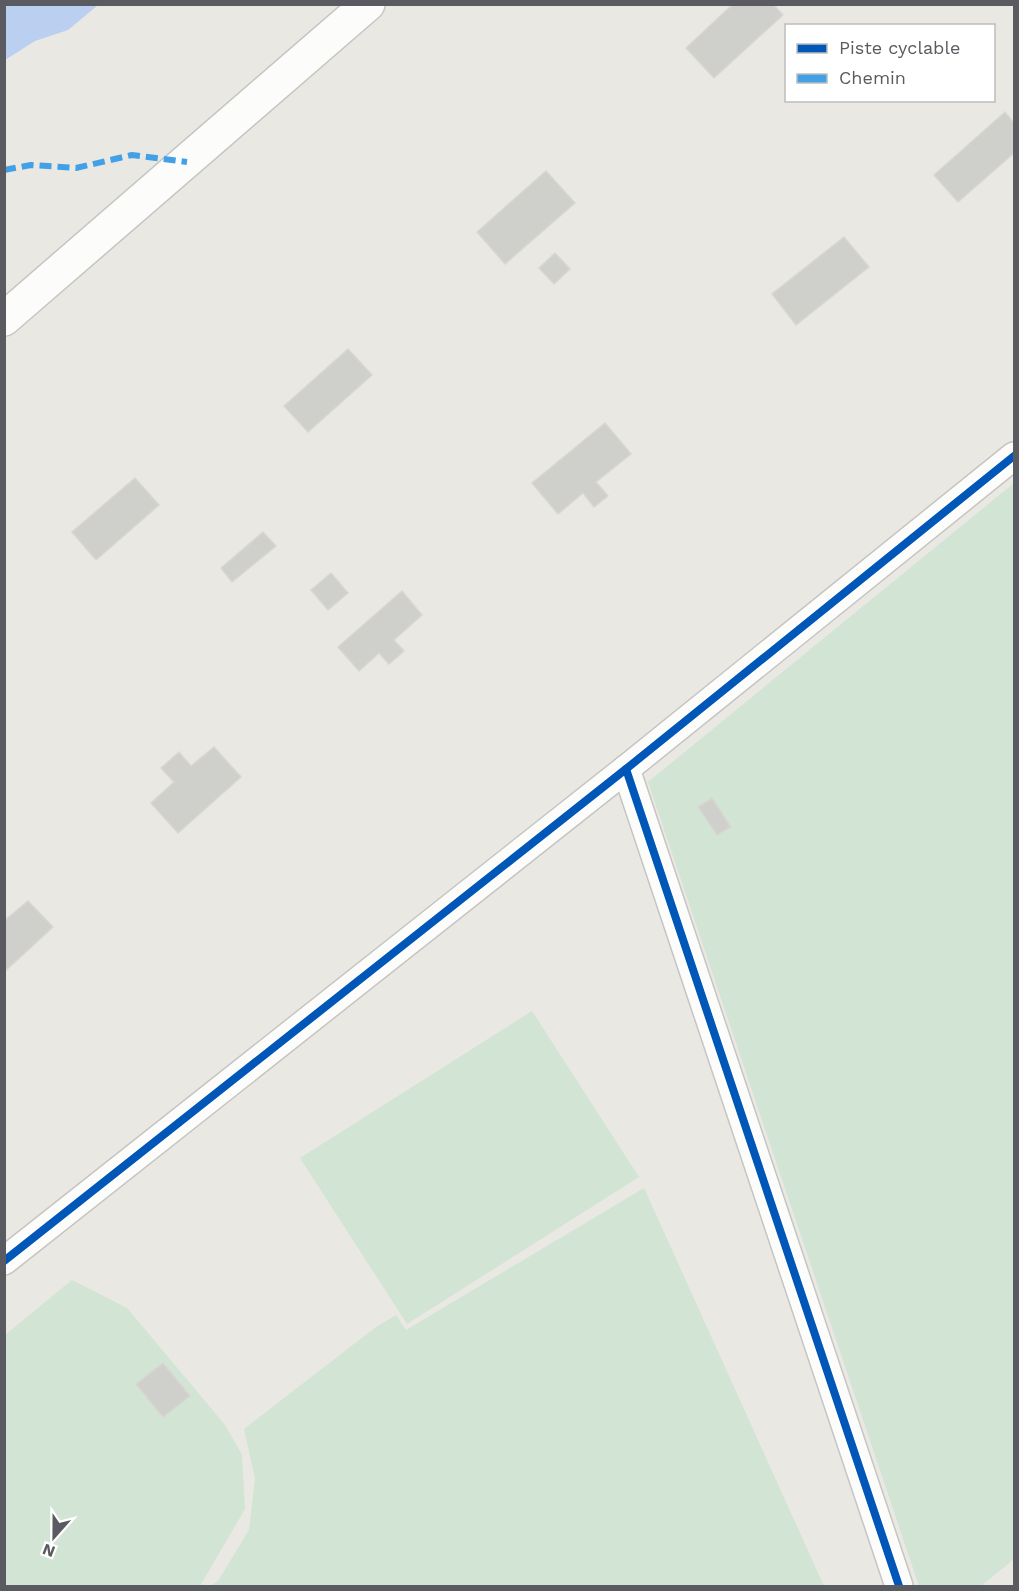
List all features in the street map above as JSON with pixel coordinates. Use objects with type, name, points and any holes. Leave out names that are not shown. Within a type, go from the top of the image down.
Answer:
[{"type":"street","points":[[4,319],[368,4]]},
{"type":"street","points":[[4,1261],[626,769],[1014,456]]},
{"type":"street","points":[[626,769],[899,1587]]},
{"type":"green space","points":[[1014,483],[1014,1559],[981,1586],[919,1586],[648,782]]},
{"type":"green space","points":[[532,1011],[639,1177],[407,1324],[300,1158]]},
{"type":"green space","points":[[644,1188],[824,1586],[210,1586],[218,1581],[249,1530],[255,1479],[244,1429],[376,1327],[396,1315],[406,1330]]},
{"type":"green space","points":[[72,1280],[127,1308],[225,1425],[242,1455],[245,1509],[200,1586],[5,1586],[5,1335]]},
{"type":"water","points":[[5,4],[98,5],[68,30],[35,41],[5,60]]},
{"type":"building","points":[[733,4],[773,4],[783,15],[714,78],[686,48]]},
{"type":"building","points":[[1005,112],[1014,123],[1014,153],[958,202],[934,175]]},
{"type":"building","points":[[546,171],[575,203],[505,264],[477,232]]},
{"type":"building","points":[[844,237],[869,267],[796,325],[772,294]]},
{"type":"building","points":[[555,253],[570,269],[554,284],[539,268]]},
{"type":"building","points":[[348,349],[372,375],[308,432],[284,406]]},
{"type":"building","points":[[605,423],[631,454],[596,482],[608,496],[594,507],[583,493],[558,514],[532,483]]},
{"type":"building","points":[[135,478],[159,505],[96,560],[72,532]]},
{"type":"building","points":[[263,532],[276,546],[232,582],[221,568]]},
{"type":"building","points":[[331,573],[348,593],[328,610],[311,590]]},
{"type":"building","points":[[402,591],[422,615],[394,640],[404,651],[389,664],[379,653],[359,671],[338,647]]},
{"type":"building","points":[[214,747],[241,777],[178,833],[151,803],[174,782],[161,768],[179,752],[191,766]]},
{"type":"building","points":[[712,798],[731,827],[717,835],[698,807]]},
{"type":"building","points":[[28,901],[53,927],[4,972],[4,921]]},
{"type":"building","points":[[163,1363],[190,1396],[163,1417],[136,1384]]},
{"type":"marked path","points":[[4,170],[31,165],[76,168],[132,155],[187,162]]},
{"type":"cycle path","points":[[4,1261],[626,769],[1014,456]]},
{"type":"cycle path","points":[[626,769],[899,1586]]}]
